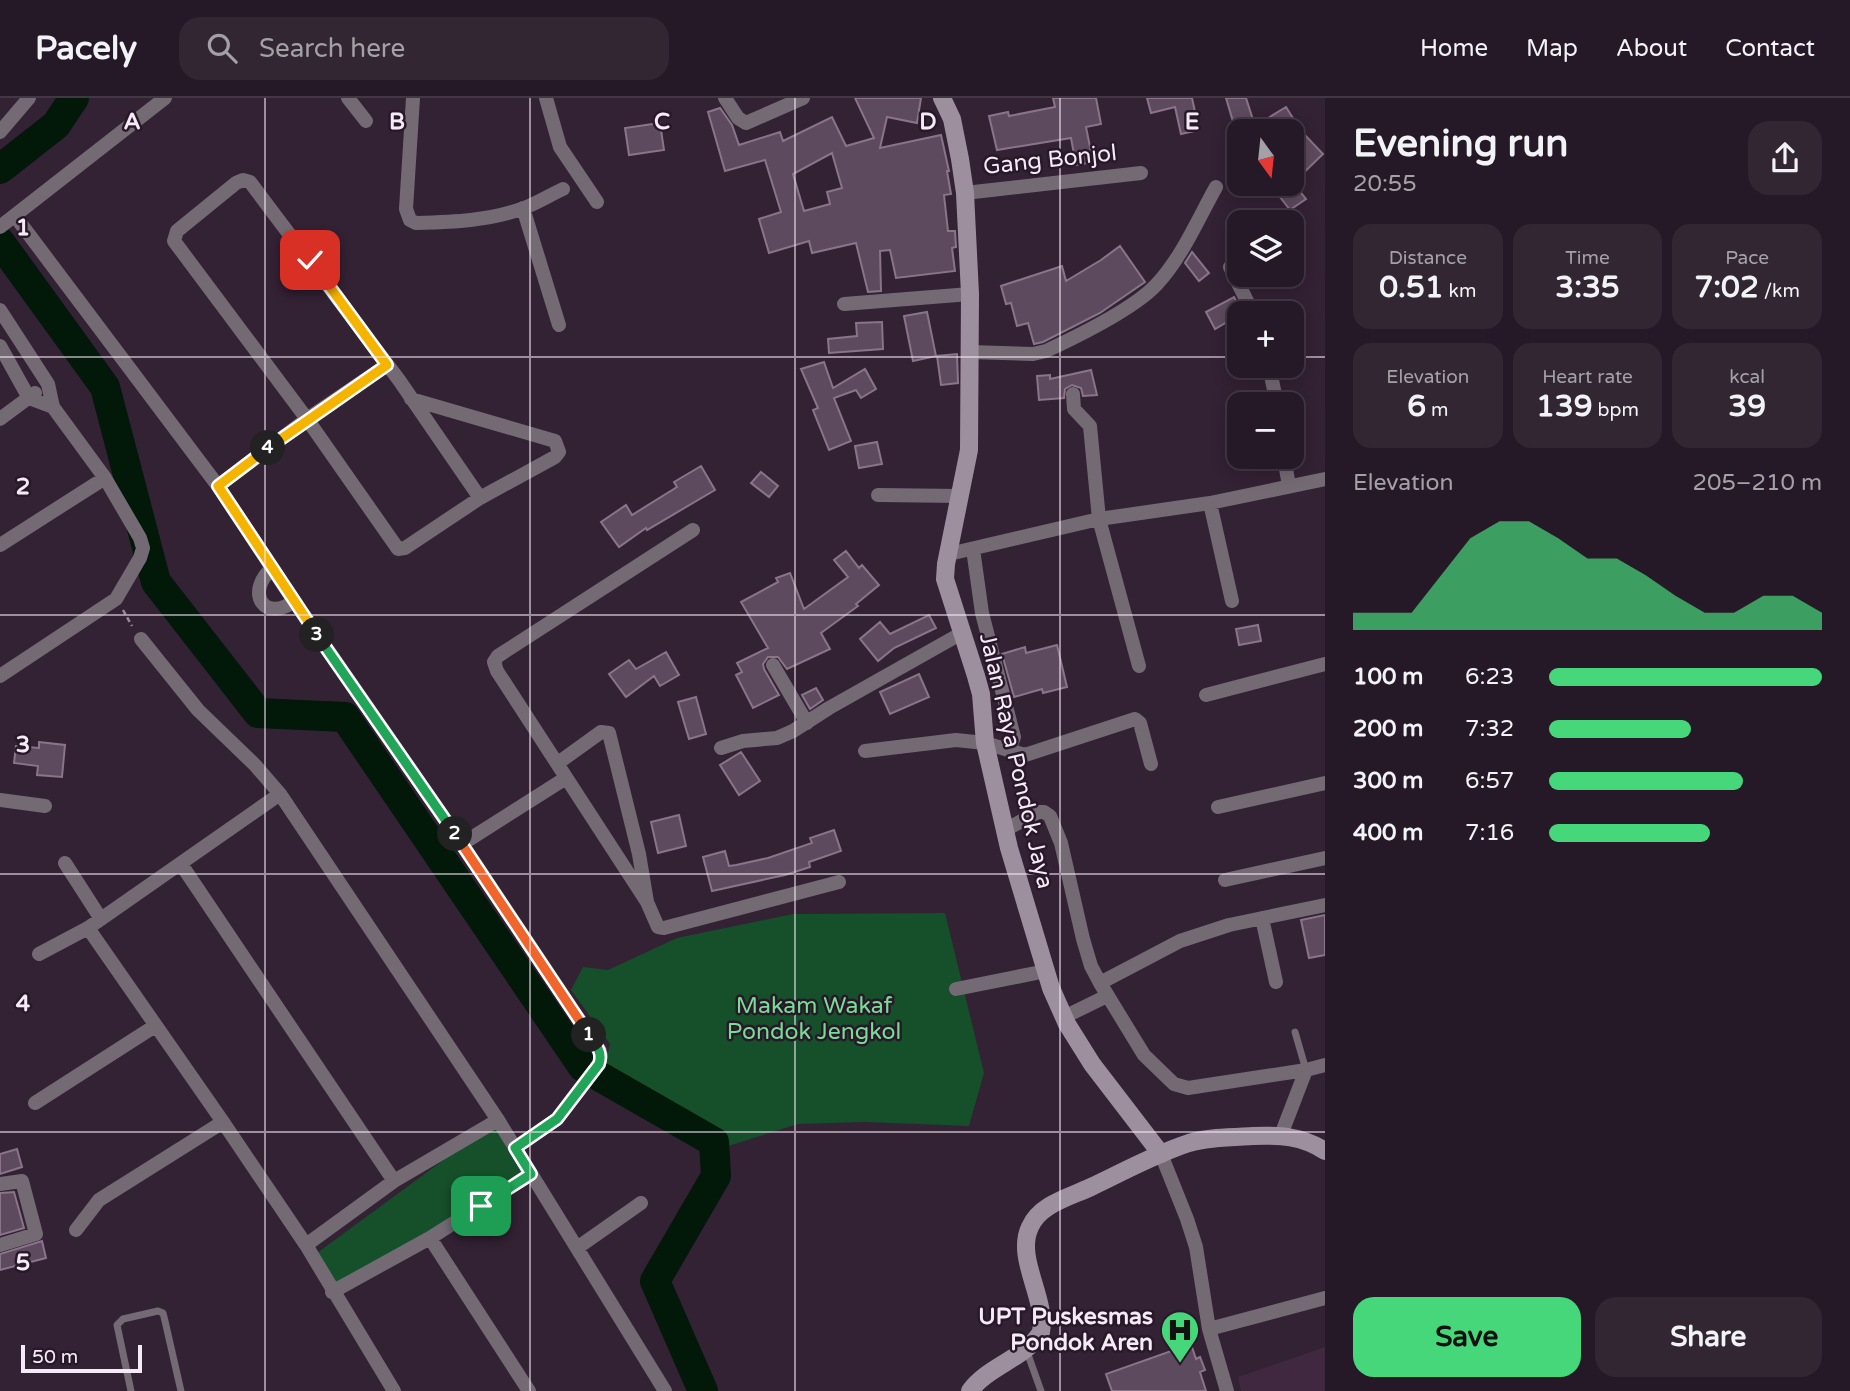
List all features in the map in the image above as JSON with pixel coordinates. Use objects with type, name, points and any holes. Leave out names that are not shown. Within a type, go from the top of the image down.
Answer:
[{"type":"main road","name":"Jalan Raya Pondok Jaya","points":[[942,98],[957,140],[965,193],[970,294],[970,439],[945,579],[981,694],[985,743],[1004,830],[1046,971],[1064,1017],[1092,1064],[1161,1154]]},
{"type":"main road","points":[[970,1391],[975,1384],[1037,1338],[1042,1325],[1026,1237],[1035,1218],[1044,1209],[1161,1154],[1212,1138],[1286,1123],[1299,1139],[1325,1151]]},
{"type":"street","points":[[0,132],[29,98]]},
{"type":"street","points":[[0,227],[165,98]]},
{"type":"street","points":[[348,98],[366,121]]},
{"type":"street","points":[[413,98],[406,209],[410,220],[416,223],[463,222],[523,208],[563,188]]},
{"type":"street","points":[[546,98],[560,147],[597,202]]},
{"type":"street","points":[[725,98],[738,118],[746,123],[803,98]]},
{"type":"street","name":"Gang Bonjol","points":[[965,193],[1141,173]]},
{"type":"street","points":[[411,399],[555,441],[559,452],[555,457],[480,498],[405,548],[398,549],[307,419],[174,241],[177,230],[236,183],[243,180],[250,182],[387,365],[480,498]]},
{"type":"street","points":[[970,352],[1032,354],[1046,351],[1139,301],[1156,286],[1173,264],[1216,187]]},
{"type":"street","points":[[523,208],[559,324]]},
{"type":"street","points":[[14,218],[218,486],[600,1051],[599,1064],[557,1119],[515,1148]]},
{"type":"street","points":[[844,304],[970,294]]},
{"type":"street","points":[[0,310],[48,384],[53,407],[105,478],[140,538],[143,548],[141,558],[116,599],[0,676]]},
{"type":"street","points":[[0,345],[29,398],[53,407]]},
{"type":"street","points":[[218,486],[307,419],[387,365]]},
{"type":"street","points":[[0,419],[48,384]]},
{"type":"street","points":[[1073,394],[1074,409],[1090,426],[1099,519],[1139,666]]},
{"type":"street","points":[[1286,469],[1289,486]]},
{"type":"street","points":[[0,545],[105,478]]},
{"type":"street","points":[[948,559],[973,549],[1099,519],[1210,503],[1325,479]]},
{"type":"street","points":[[878,495],[960,496]]},
{"type":"street","points":[[1210,503],[1232,601]]},
{"type":"street","points":[[693,530],[498,656],[494,662],[497,671],[647,902],[658,927],[664,928],[839,882]]},
{"type":"street","points":[[973,549],[982,613],[1014,737],[1009,751]]},
{"type":"street","points":[[272,568],[260,581],[260,600],[266,607],[275,609],[286,607],[294,601]]},
{"type":"street","points":[[721,748],[744,741],[777,738],[962,633]]},
{"type":"street","points":[[141,639],[198,710],[255,765],[280,794],[498,1120],[665,1391]]},
{"type":"street","points":[[1206,695],[1325,664]]},
{"type":"street","points":[[773,665],[807,723]]},
{"type":"street","points":[[865,751],[956,740],[985,743],[1025,755],[1135,719],[1140,723],[1151,764]]},
{"type":"street","points":[[558,763],[601,732],[609,733],[639,854],[647,902]]},
{"type":"street","points":[[462,844],[566,778]]},
{"type":"street","points":[[1218,807],[1325,783]]},
{"type":"street","points":[[39,954],[88,928],[280,794]]},
{"type":"street","points":[[0,800],[45,806]]},
{"type":"street","points":[[1004,830],[1038,812],[1050,816],[1062,843],[1091,966],[1144,1055],[1174,1084],[1188,1088],[1325,1065]]},
{"type":"street","points":[[1225,880],[1325,858]]},
{"type":"street","points":[[65,863],[101,919]]},
{"type":"street","points":[[181,864],[394,1181]]},
{"type":"street","points":[[1064,1017],[1180,941],[1229,925],[1325,905]]},
{"type":"street","points":[[1262,918],[1276,982]]},
{"type":"street","points":[[88,928],[306,1245],[394,1391]]},
{"type":"street","points":[[956,989],[1046,971]]},
{"type":"street","points":[[34,1103],[155,1026]]},
{"type":"street","points":[[1286,1123],[1306,1070]]},
{"type":"street","points":[[306,1245],[394,1181],[498,1120]]},
{"type":"street","points":[[76,1230],[99,1200],[223,1122]]},
{"type":"street","points":[[1161,1154],[1196,1247],[1209,1329],[1227,1391]]},
{"type":"street","points":[[332,1292],[430,1238],[531,1174]]},
{"type":"street","points":[[0,1184],[22,1181],[36,1234],[0,1245]]},
{"type":"street","points":[[577,1248],[641,1203]]},
{"type":"street","points":[[430,1238],[529,1391]]},
{"type":"street","points":[[1209,1329],[1325,1298]]},
{"type":"lane","points":[[1295,1032],[1306,1070]]},
{"type":"lane","points":[[131,1391],[117,1325],[123,1320],[158,1311],[163,1313],[181,1391]]},
{"type":"lane","points":[[1026,1348],[1041,1391]]},
{"type":"path","points":[[116,599],[141,639]]},
{"type":"shaded area","points":[[1325,1347],[1325,1391],[1241,1391],[1238,1377]]},
{"type":"green space","name":"Makam Wakaf Pondok Jengkol","points":[[945,913],[984,1073],[969,1126],[865,1122],[798,1124],[725,1147],[600,1086],[610,1044],[571,990],[583,967],[608,970],[677,938],[793,914]]},
{"type":"green space","points":[[498,1120],[531,1174],[332,1292],[313,1256]]},
{"type":"building","points":[[855,98],[921,98],[917,123],[887,117],[880,148],[941,135],[949,171],[951,194],[944,195],[948,231],[955,231],[956,247],[952,248],[955,271],[896,278],[890,250],[880,251],[881,291],[868,292],[856,243],[812,253],[809,241],[769,253],[759,219],[781,212],[765,160],[725,171],[708,112],[720,108],[732,125],[739,145],[780,132],[783,141],[832,117],[846,146],[874,138]],"holes":[[[832,153],[842,188],[827,192],[830,204],[804,211],[793,174]]]},
{"type":"building","points":[[1053,98],[1096,98],[1101,124],[1086,127],[1093,162],[1076,165],[1071,138],[997,150],[989,116],[1008,112],[1009,116],[1055,107]]},
{"type":"building","points":[[1147,98],[1192,98],[1199,130],[1181,134],[1175,107],[1151,113]]},
{"type":"building","points":[[1226,98],[1246,98],[1253,119],[1232,119]]},
{"type":"building","points":[[1286,107],[1294,119],[1269,119]]},
{"type":"building","points":[[660,123],[664,150],[629,155],[625,128]]},
{"type":"building","points":[[1304,134],[1323,154],[1304,172]]},
{"type":"building","points":[[1279,196],[1304,196],[1306,199],[1290,210]]},
{"type":"building","points":[[1120,246],[1145,282],[1100,313],[1043,342],[1034,344],[1028,323],[1017,326],[1011,303],[1006,304],[1001,286],[1062,266],[1066,281]]},
{"type":"building","points":[[1192,252],[1209,273],[1199,281],[1185,263]]},
{"type":"building","points":[[1234,297],[1236,301],[1227,301],[1227,322],[1215,329],[1206,312]]},
{"type":"building","points":[[927,312],[936,356],[913,361],[904,316]]},
{"type":"building","points":[[882,322],[883,349],[829,353],[828,339],[857,336],[856,323]]},
{"type":"building","points":[[957,354],[958,383],[941,385],[937,356]]},
{"type":"building","points":[[824,362],[833,388],[865,369],[876,389],[861,398],[856,390],[834,398],[851,441],[829,450],[813,410],[818,408],[801,369]]},
{"type":"building","points":[[1091,370],[1097,395],[1083,396],[1081,388],[1072,385],[1065,389],[1064,398],[1039,400],[1037,376],[1050,375],[1050,379]]},
{"type":"building","points":[[877,442],[882,464],[859,468],[855,446]]},
{"type":"building","points":[[701,466],[715,490],[647,530],[646,528],[619,547],[601,522],[626,505],[632,515],[677,487],[674,482]]},
{"type":"building","points":[[761,472],[778,486],[769,497],[751,483]]},
{"type":"building","points":[[846,551],[859,568],[862,565],[879,585],[856,604],[858,606],[821,633],[830,649],[787,669],[778,657],[768,657],[763,664],[764,669],[779,695],[753,708],[736,675],[742,672],[737,663],[768,648],[741,602],[778,582],[776,578],[790,573],[804,609],[848,577],[834,560]]},
{"type":"building","points":[[929,615],[936,628],[894,648],[878,661],[860,639],[880,622],[890,634]]},
{"type":"building","points":[[1258,625],[1261,641],[1239,645],[1236,629]]},
{"type":"building","points":[[1057,645],[1067,687],[1043,693],[1042,689],[1014,697],[1002,654],[1025,647],[1026,653]]},
{"type":"building","points":[[666,652],[679,675],[660,686],[654,676],[626,697],[609,674],[629,660],[636,669]]},
{"type":"building","points":[[919,674],[929,697],[890,714],[880,692]]},
{"type":"building","points":[[816,688],[823,700],[810,709],[802,695]]},
{"type":"building","points":[[696,697],[706,734],[689,739],[678,702]]},
{"type":"building","points":[[39,742],[65,745],[62,777],[37,775],[38,766],[14,763],[16,746],[39,748]]},
{"type":"building","points":[[741,752],[760,781],[739,795],[720,765]]},
{"type":"building","points":[[679,815],[686,846],[658,853],[651,822]]},
{"type":"building","points":[[834,830],[841,851],[809,862],[810,867],[712,891],[703,857],[725,851],[729,866],[736,865],[768,858],[812,843],[810,838]]},
{"type":"building","points":[[1325,915],[1325,955],[1309,958],[1301,920]]},
{"type":"building","points":[[17,1149],[22,1167],[0,1174],[0,1154]]},
{"type":"building","points":[[14,1192],[24,1228],[0,1235],[0,1193]]},
{"type":"building","points":[[42,1241],[46,1258],[0,1270],[0,1254]]},
{"type":"building","points":[[1191,1344],[1196,1359],[1200,1357],[1205,1370],[1200,1372],[1206,1391],[1112,1391],[1106,1374]]},
{"type":"waterway","points":[[0,169],[56,125],[74,98]]},
{"type":"waterway","points":[[0,242],[105,387],[156,582],[258,713],[345,717],[583,1067],[714,1142],[716,1176],[655,1281],[703,1391]]},
{"type":"place","name":"UPT Puskesmas Pondok Aren","points":[[1180,1364]]},
{"type":"route","points":[[310,260],[387,365],[307,419],[218,486],[462,844],[601,1056],[599,1064],[557,1119],[515,1148],[531,1174],[481,1206]]}]
